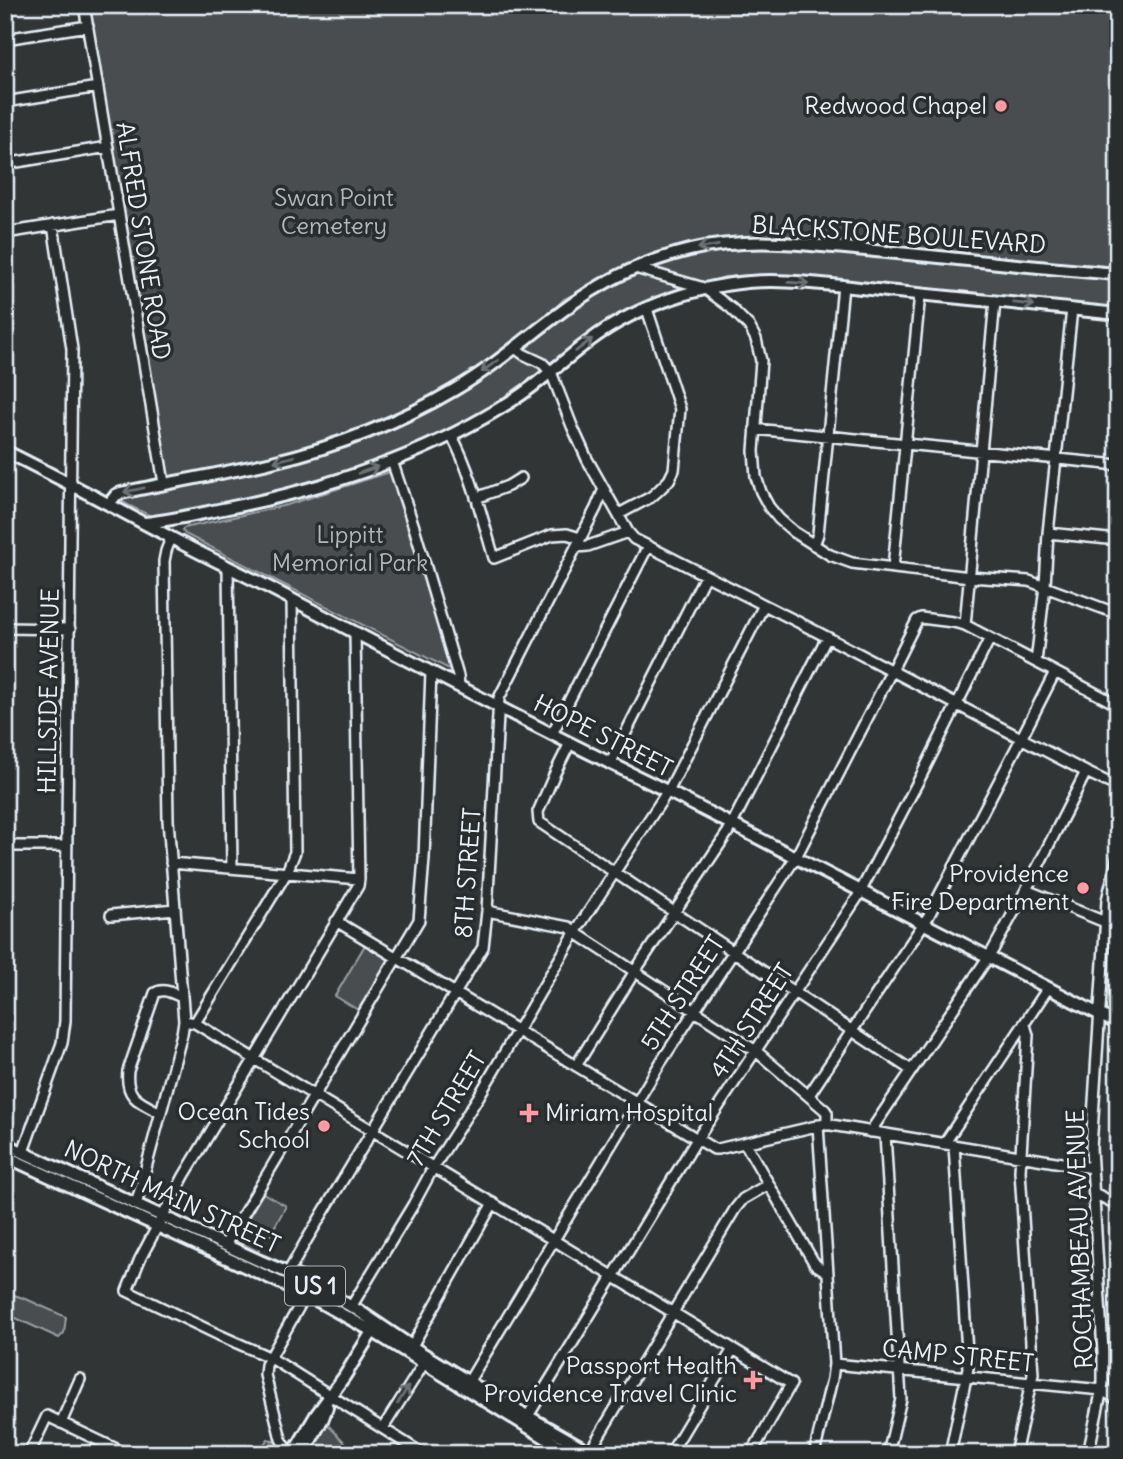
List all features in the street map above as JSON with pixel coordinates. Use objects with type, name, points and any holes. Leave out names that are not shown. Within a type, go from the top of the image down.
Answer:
[{"type":"main road","name":"BLACKSTONE BOULEVARD","points":[[109,504],[121,493],[272,462],[363,433],[410,413],[454,390],[571,305],[605,284],[635,268],[690,250],[727,244],[769,242],[1118,275]]},
{"type":"main road","points":[[145,523],[333,483],[452,436],[513,400],[589,341],[647,309],[682,295],[738,284],[772,281],[1118,314]]},
{"type":"main road","name":"HOPE STREET","points":[[5,451],[1118,1024]]},
{"type":"main road","points":[[171,538],[177,523],[183,517]]},
{"type":"main road","name":"US 1","points":[[5,1144],[21,1155]]},
{"type":"main road","name":"US 1","points":[[5,1156],[21,1155]]},
{"type":"main road","name":"NORTH MAIN STREET","points":[[21,1155],[136,1205],[160,1221],[225,1245],[288,1273],[309,1289],[412,1346],[528,1416],[574,1451]]},
{"type":"main road","name":"NORTH MAIN STREET","points":[[21,1155],[351,1307],[424,1363],[574,1451],[591,1453]]},
{"type":"main road","points":[[303,1454],[316,1415],[332,1395],[375,1327]]},
{"type":"main road","points":[[291,1454],[308,1437]]},
{"type":"street","name":"ALFRED STONE ROAD","points":[[84,5],[164,483]]},
{"type":"street","points":[[5,39],[88,26]]},
{"type":"street","points":[[5,102],[98,87]]},
{"type":"street","points":[[5,164],[108,147]]},
{"type":"street","points":[[5,233],[119,215]]},
{"type":"street","name":"HILLSIDE AVENUE","points":[[21,1155],[64,1033],[72,341],[53,225]]},
{"type":"street","points":[[635,268],[706,290],[731,307],[749,326],[756,339],[761,361],[755,429],[756,477],[769,507],[794,532],[842,560],[970,577],[1029,581],[1118,614]]},
{"type":"street","points":[[814,545],[818,534],[843,286]]},
{"type":"street","points":[[892,568],[920,294]]},
{"type":"street","points":[[995,301],[965,625],[1118,705]]},
{"type":"street","points":[[619,514],[651,497],[669,480],[674,470],[680,409],[647,309]]},
{"type":"street","points":[[1036,662],[1072,309]]},
{"type":"street","points":[[515,348],[542,363],[551,372],[572,426],[604,489],[634,539],[1118,787]]},
{"type":"street","points":[[755,429],[1118,465]]},
{"type":"street","points":[[452,436],[476,498],[494,558],[552,535],[567,534],[588,546],[628,532]]},
{"type":"street","points":[[392,461],[414,527],[459,685]]},
{"type":"street","points":[[476,498],[522,478]]},
{"type":"street","name":"8TH STREET","points":[[288,1273],[485,943],[502,691],[604,489]]},
{"type":"street","points":[[1048,533],[1118,540]]},
{"type":"street","points":[[136,1205],[184,1021],[168,820],[164,561],[171,538]]},
{"type":"street","points":[[552,734],[648,546]]},
{"type":"street","points":[[228,567],[232,867]]},
{"type":"street","points":[[610,764],[705,576]]},
{"type":"street","points":[[195,1023],[287,872],[295,852],[292,599]]},
{"type":"street","name":"7TH STREET","points":[[351,1307],[576,931],[667,791],[764,605]]},
{"type":"street","name":"5TH STREET","points":[[470,1381],[636,1102],[796,858],[917,620],[942,620],[965,625]]},
{"type":"street","points":[[5,628],[70,629]]},
{"type":"street","points":[[355,633],[358,886],[184,1176],[140,1259],[127,1291],[271,1358],[423,1454]]},
{"type":"street","points":[[576,1066],[732,824],[827,637]]},
{"type":"street","name":"4TH STREET","points":[[528,1416],[697,1139],[860,891],[990,638]]},
{"type":"street","points":[[225,1245],[419,920],[432,672]]},
{"type":"street","points":[[809,1095],[924,923],[1055,672]]},
{"type":"street","points":[[570,743],[538,812],[538,819],[543,825],[911,1070]]},
{"type":"street","points":[[870,1132],[988,957],[1026,890],[1086,772]]},
{"type":"street","points":[[5,846],[66,846]]},
{"type":"street","name":"ROCHAMBEAU AVENUE","points":[[1088,1454],[1110,1395],[1103,1352],[1091,1148],[1106,908],[1118,856]]},
{"type":"street","points":[[171,863],[359,879]]},
{"type":"street","points":[[1026,890],[1105,922]]},
{"type":"street","points":[[1106,908],[1118,911]]},
{"type":"street","points":[[111,915],[175,909]]},
{"type":"street","points":[[487,911],[569,927],[576,931],[755,1051],[827,1113],[822,1125],[827,1272],[834,1364],[814,1454]]},
{"type":"street","points":[[336,922],[714,1149],[822,1125],[1091,1168]]},
{"type":"street","points":[[950,1454],[968,1368],[949,1145],[1048,988]]},
{"type":"street","points":[[161,1113],[134,1097],[127,1083],[128,1071],[155,993],[167,991],[182,997]]},
{"type":"street","points":[[184,1021],[195,1023],[791,1384],[751,1454]]},
{"type":"street","points":[[1015,1454],[1033,1374],[1020,1156],[1028,1035],[1025,1025]]},
{"type":"street","points":[[885,1134],[900,1369],[900,1403],[888,1454]]},
{"type":"street","points":[[745,1143],[813,1261],[827,1272]]},
{"type":"street","points":[[591,1453],[735,1209],[743,1199],[769,1184]]},
{"type":"street","points":[[1094,1193],[1118,1205]]},
{"type":"street","points":[[412,1346],[494,1203]]},
{"type":"street","points":[[291,1454],[281,1439],[265,1375],[266,1365],[309,1289]]},
{"type":"street","points":[[670,1454],[733,1349]]},
{"type":"street","points":[[383,1428],[424,1363]]},
{"type":"street","name":"CAMP STREET","points":[[834,1364],[1031,1383],[1110,1395]]},
{"type":"street","points":[[61,1423],[80,1379]]},
{"type":"street","points":[[1110,1395],[1118,1380]]},
{"type":"street","points":[[29,1454],[47,1416],[127,1454]]},
{"type":"green space","name":"Swan Point Cemetery","points":[[85,5],[1118,5],[1118,274],[1096,271],[1096,265],[1087,264],[1085,270],[768,242],[641,261],[564,299],[541,322],[459,390],[535,341],[581,305],[662,262],[688,255],[766,247],[1118,280],[1118,310],[813,279],[753,275],[724,277],[649,302],[617,318],[590,334],[494,404],[436,438],[373,466],[255,500],[157,519],[122,501],[123,495],[340,441],[166,483]]},
{"type":"green space","name":"Lippitt Memorial Park","points":[[390,472],[453,671],[185,534],[182,530],[287,505]]},
{"type":"green space","points":[[365,945],[389,960],[358,1010],[335,996]]},
{"type":"green space","points":[[261,1192],[286,1206],[258,1252],[234,1239]]},
{"type":"green space","points":[[5,1292],[66,1317],[64,1333],[59,1338],[5,1313]]},
{"type":"green space","points":[[326,1423],[356,1454],[304,1454]]},
{"type":"green space","points":[[268,1439],[282,1445],[290,1454],[256,1454]]},
{"type":"place","name":"Redwood Chapel","points":[[1001,106]]},
{"type":"place","name":"Providence Fire Department","points":[[1083,888]]},
{"type":"place","name":"Miriam Hospital","points":[[529,1113]]},
{"type":"place","name":"Ocean Tides School","points":[[324,1126]]},
{"type":"place","name":"Passport Health Providence Travel Clinic","points":[[753,1380]]}]
